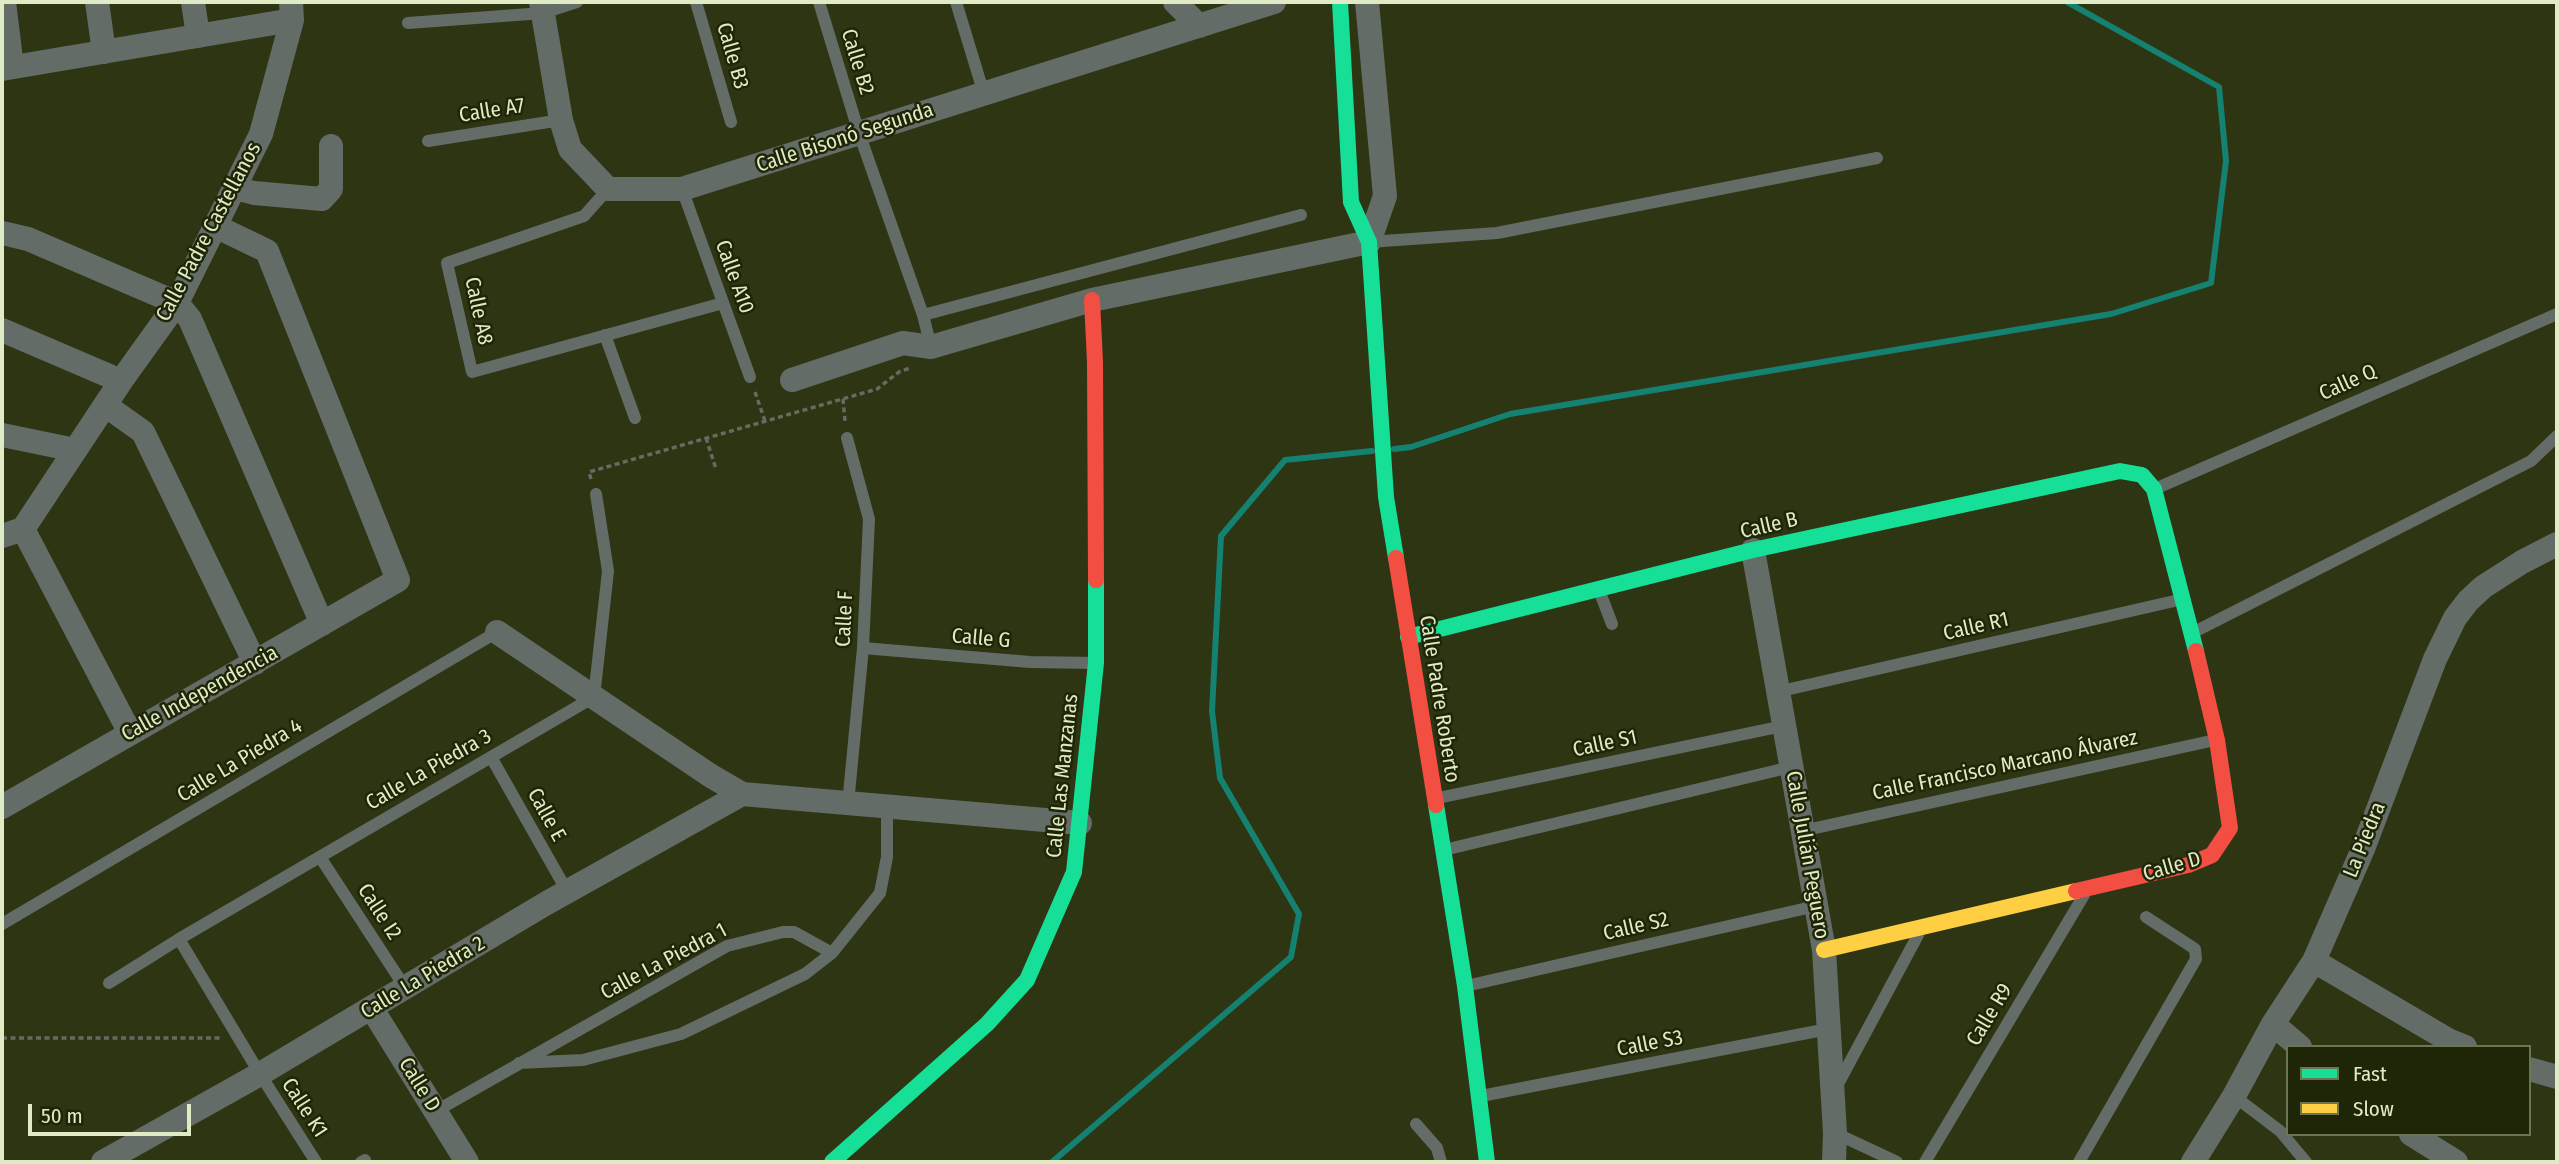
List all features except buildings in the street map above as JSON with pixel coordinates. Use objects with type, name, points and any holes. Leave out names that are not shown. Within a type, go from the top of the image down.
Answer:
[{"type":"street","points":[[4,2],[7,68],[198,36],[291,11]]},
{"type":"street","points":[[97,2],[104,52]]},
{"type":"street","points":[[193,2],[198,36]]},
{"type":"street","points":[[1175,2],[1199,26]]},
{"type":"street","name":"Calle Bisonó Segunda","points":[[608,189],[682,189],[1274,2]]},
{"type":"street","points":[[1339,2],[1351,202],[1369,242]]},
{"type":"street","points":[[1367,2],[1385,196],[1369,242]]},
{"type":"street","points":[[542,7],[561,120],[570,149],[608,189]]},
{"type":"street","name":"Calle Padre Castellanos","points":[[12,532],[75,450],[177,303],[261,134],[291,11]]},
{"type":"street","points":[[235,188],[254,193],[322,199],[331,189],[331,146]]},
{"type":"street","name":"Calle Independencia","points":[[2,807],[398,580],[267,251],[215,226]]},
{"type":"street","points":[[2,233],[28,239],[177,303],[190,319],[322,624]]},
{"type":"street","points":[[792,380],[903,344],[932,347],[1092,300],[1369,242]]},
{"type":"street","name":"Calle Padre Roberto","points":[[1369,242],[1386,496],[1465,986],[1487,1162]]},
{"type":"street","name":"Calle Las Manzanas","points":[[832,1162],[988,1024],[1027,980],[1074,872],[1096,663],[1096,376],[1092,300]]},
{"type":"street","points":[[2,330],[121,381]]},
{"type":"street","points":[[105,405],[143,432],[256,663]]},
{"type":"street","points":[[2,435],[75,450]]},
{"type":"street","name":"Calle B","points":[[1408,637],[1753,550],[2120,471],[2142,475]]},
{"type":"street","name":"Calle D","points":[[1824,950],[2188,865],[2212,855],[2230,828],[2217,740],[2184,599],[2154,489],[2142,475]]},
{"type":"street","points":[[12,532],[130,733]]},
{"type":"street","name":"La Piedra","points":[[2193,1162],[2234,1096],[2273,1024],[2314,961],[2363,849],[2435,659],[2455,618],[2483,587],[2557,544]]},
{"type":"street","name":"Calle Julián Peguero","points":[[1753,550],[1824,950],[1835,1133],[1834,1162]]},
{"type":"street","points":[[497,632],[711,776],[743,794],[1080,823]]},
{"type":"street","name":"Calle La Piedra 2","points":[[103,1162],[372,1009],[567,891],[743,794]]},
{"type":"street","points":[[2314,961],[2454,1045]]},
{"type":"street","name":"Calle D","points":[[372,1009],[467,1162]]},
{"type":"street","points":[[2273,1024],[2298,1045]]},
{"type":"street","points":[[2531,1070],[2557,1077]]},
{"type":"street","points":[[2414,1136],[2456,1162]]},
{"type":"lane","points":[[408,23],[578,2]]},
{"type":"lane","name":"Calle B3","points":[[696,2],[731,122]]},
{"type":"lane","name":"Calle B2","points":[[819,2],[859,133],[932,347]]},
{"type":"lane","points":[[956,2],[984,94]]},
{"type":"lane","name":"Calle A7","points":[[428,141],[561,120]]},
{"type":"lane","points":[[1369,242],[1497,233],[1877,158]]},
{"type":"lane","name":"Calle A8","points":[[608,189],[584,216],[447,263],[471,372],[723,303]]},
{"type":"lane","name":"Calle A10","points":[[682,189],[750,377]]},
{"type":"lane","points":[[923,315],[1301,215]]},
{"type":"lane","name":"Calle Q","points":[[2154,489],[2557,314]]},
{"type":"lane","points":[[605,335],[635,418]]},
{"type":"lane","points":[[2192,633],[2531,461],[2557,436]]},
{"type":"lane","name":"Calle F","points":[[847,438],[869,519],[863,648],[848,804]]},
{"type":"lane","points":[[594,696],[608,571],[596,494]]},
{"type":"lane","points":[[1599,590],[1612,624]]},
{"type":"lane","name":"Calle R1","points":[[1777,692],[2184,599]]},
{"type":"lane","name":"Calle La Piedra 4","points":[[2,924],[497,632]]},
{"type":"lane","name":"Calle G","points":[[863,648],[1030,662],[1096,663]]},
{"type":"lane","name":"Calle La Piedra 3","points":[[109,983],[179,939],[594,696]]},
{"type":"lane","name":"Calle S1","points":[[1434,799],[1783,726]]},
{"type":"lane","name":"Calle Francisco Marcano Álvarez","points":[[1802,831],[2217,740]]},
{"type":"lane","name":"Calle E","points":[[491,757],[567,891]]},
{"type":"lane","points":[[1444,850],[1791,767]]},
{"type":"lane","name":"Calle La Piedra 1","points":[[519,1063],[583,1060],[681,1034],[805,974],[832,953],[880,893],[887,857],[887,808]]},
{"type":"lane","name":"Calle I2","points":[[320,857],[406,989]]},
{"type":"lane","name":"Calle R9","points":[[1925,1162],[2088,888]]},
{"type":"lane","name":"Calle S2","points":[[1465,986],[1816,906]]},
{"type":"lane","points":[[2079,1162],[2196,959],[2195,949],[2146,918]]},
{"type":"lane","points":[[1831,1095],[1923,927]]},
{"type":"lane","name":"Calle La Piedra 1","points":[[436,1111],[727,946],[783,932],[794,932],[832,953]]},
{"type":"lane","name":"Calle K1","points":[[179,939],[316,1162]]},
{"type":"lane","name":"Calle S3","points":[[1479,1096],[1828,1029]]},
{"type":"lane","points":[[2234,1096],[2280,1132],[2306,1162]]},
{"type":"lane","points":[[1416,1125],[1437,1148],[1441,1162]]},
{"type":"lane","points":[[1835,1133],[1897,1162]]},
{"type":"path","points":[[596,494],[589,472],[877,389],[900,372],[912,368]]},
{"type":"path","points":[[750,377],[765,421]]},
{"type":"path","points":[[843,399],[847,438]]},
{"type":"path","points":[[706,438],[716,469]]},
{"type":"path","points":[[2,1038],[238,1038]]},
{"type":"waterway","points":[[1394,449],[1411,447],[1510,414],[2111,314],[2211,283],[2226,161],[2219,87],[2067,2]]},
{"type":"waterway","points":[[1052,1162],[1291,957],[1299,914],[1220,778],[1212,711],[1221,536],[1285,460],[1372,451]]},
{"type":"traffic: fast","points":[[1340,2],[1351,202],[1369,242],[1386,497],[1396,558]]},
{"type":"traffic: fast","points":[[1408,637],[1753,550],[2120,471],[2142,475],[2154,489],[2196,651]]},
{"type":"traffic: fast","points":[[832,1162],[987,1024],[1027,980],[1074,872],[1096,663],[1096,580]]},
{"type":"traffic: fast","points":[[1436,805],[1465,986],[1487,1162]]},
{"type":"traffic: slow","points":[[1824,950],[2076,891]]},
{"type":"traffic: jam","points":[[1092,300],[1095,362],[1096,580]]},
{"type":"traffic: jam","points":[[1396,558],[1436,805]]},
{"type":"traffic: jam","points":[[2076,891],[2188,865],[2212,855],[2230,828],[2217,740],[2196,651]]}]
